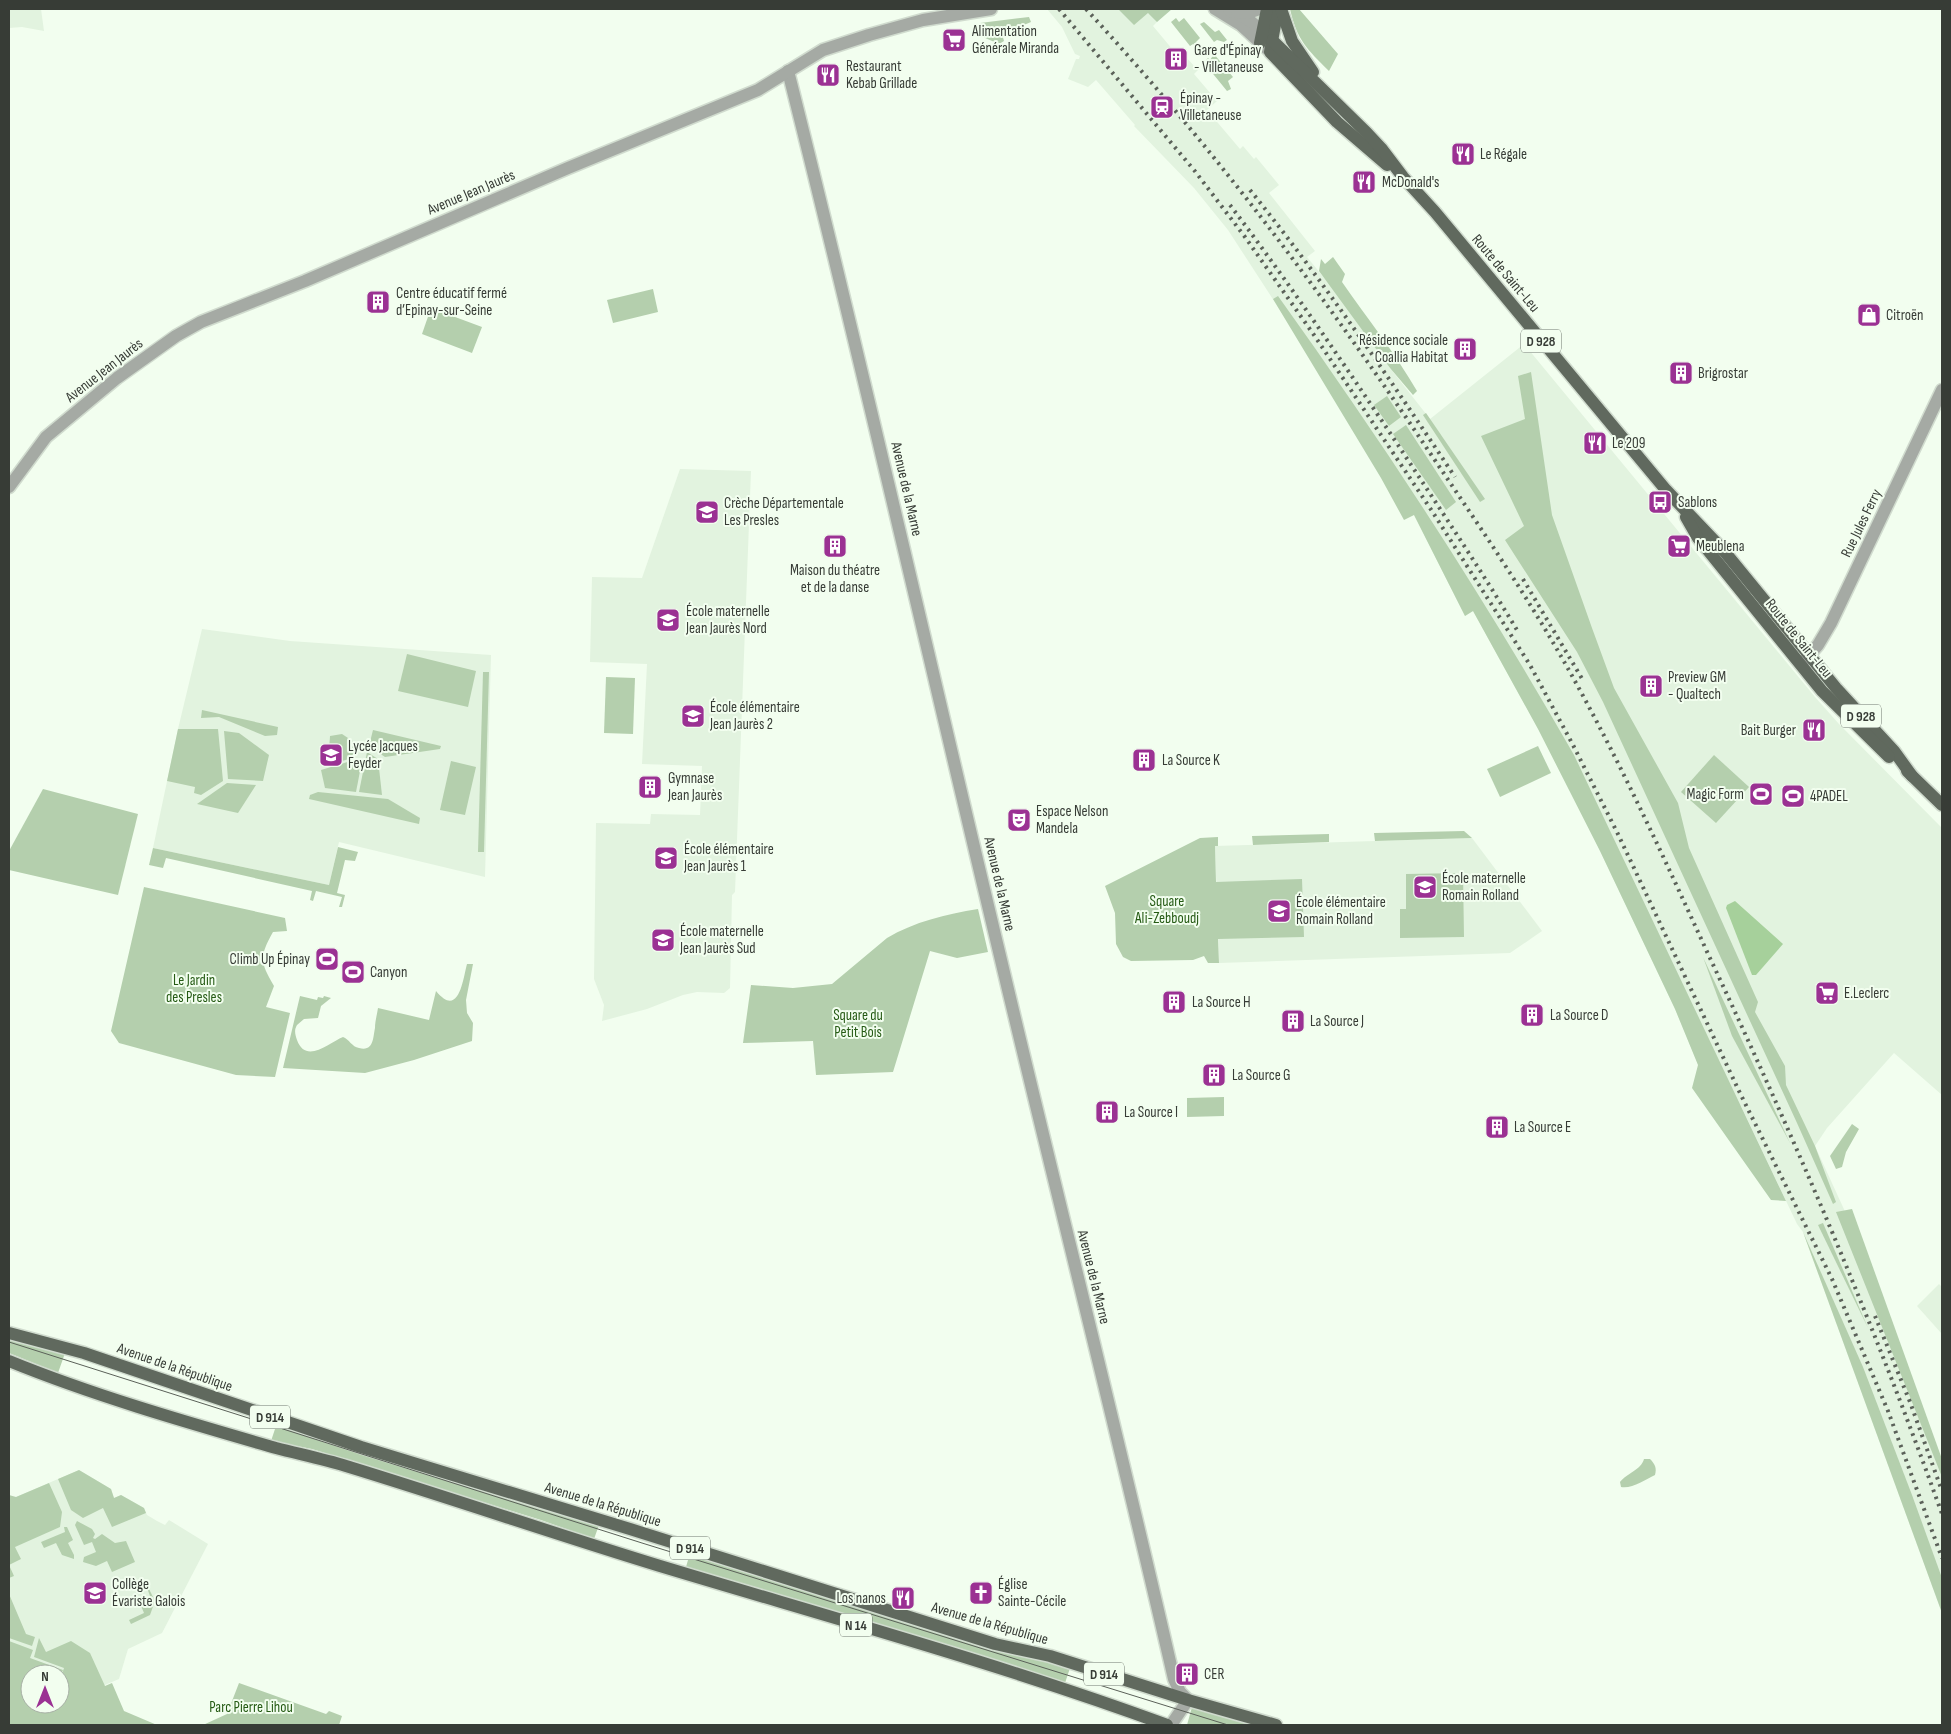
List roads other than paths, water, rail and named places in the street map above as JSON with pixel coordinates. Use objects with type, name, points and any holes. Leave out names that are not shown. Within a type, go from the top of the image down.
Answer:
[{"type":"main road","points":[[1267,9],[1267,41]]},
{"type":"main road","points":[[1267,41],[1280,9]]},
{"type":"main road","points":[[1280,9],[1292,41],[1327,93]]},
{"type":"main road","name":"Route de Saint-Leu","points":[[1267,41],[1327,93],[1381,148],[1403,178]]},
{"type":"main road","name":"Route de Saint-Leu","points":[[1267,41],[1337,122],[1403,178],[1435,212],[1679,504],[1698,538],[1805,660],[1834,706],[1942,805]]},
{"type":"main road","name":"Avenue de la République","points":[[9,1333],[84,1353],[336,1439],[630,1528],[995,1644],[1050,1656],[1270,1724]]},
{"type":"main road","name":"D 914","points":[[9,1361],[68,1383],[152,1410],[279,1449],[336,1463],[492,1511],[576,1540],[792,1605]]},
{"type":"main road","name":"N 14","points":[[792,1605],[920,1645]]},
{"type":"main road","name":"D 914","points":[[920,1645],[1117,1707],[1166,1725]]},
{"type":"street","name":"Avenue Jean Jaurès","points":[[9,487],[46,437],[117,378],[176,336],[192,327],[758,90],[823,50],[923,20],[991,9]]},
{"type":"street","points":[[1215,9],[1267,41]]},
{"type":"street","points":[[1228,10],[1248,13],[1259,9]]},
{"type":"street","points":[[1228,10],[1248,20],[1267,41]]},
{"type":"street","name":"Avenue de la Marne","points":[[788,71],[928,645],[1034,1099],[1140,1530],[1174,1680],[1180,1692],[1188,1700]]},
{"type":"street","name":"Rue Jules Ferry","points":[[1805,660],[1821,641],[1831,623],[1942,390]]},
{"type":"street","points":[[1171,1725],[1188,1700]]},
{"type":"tram line","points":[[9,1342],[642,1543],[1228,1725]]},
{"type":"railway","points":[[1059,9],[1194,170],[1245,237],[1314,335],[1432,511],[1530,665],[1617,832],[1739,1091],[1832,1279],[1888,1411],[1942,1558]]},
{"type":"railway","points":[[1086,9],[1132,60],[1221,166],[1305,275],[1385,387],[1479,526],[1533,609],[1586,700],[1675,882],[1803,1163],[1889,1372],[1942,1514]]},
{"type":"railway","points":[[1250,190],[1278,225],[1381,367],[1455,477]]},
{"type":"railway","points":[[1230,205],[1295,294],[1357,384],[1517,630]]},
{"type":"railway","points":[[1523,579],[1584,682]]},
{"type":"railway","points":[[1875,1316],[1910,1402],[1942,1491]]},
{"type":"place","name":"Alimentation Générale Miranda","points":[[954,40]]},
{"type":"place","name":"Gare d'Épinay - Villetaneuse","points":[[1176,59]]},
{"type":"place","name":"Restaurant Kebab Grillade","points":[[828,75]]},
{"type":"place","name":"Épinay - Villetaneuse","points":[[1162,107]]},
{"type":"place","name":"Le Régale","points":[[1463,154]]},
{"type":"place","name":"McDonald's","points":[[1364,182]]},
{"type":"place","name":"Centre éducatif fermé d’Epinay-sur-Seine","points":[[378,302]]},
{"type":"place","name":"Citroën","points":[[1869,315]]},
{"type":"place","name":"Résidence sociale Coallia Habitat","points":[[1465,349]]},
{"type":"place","name":"Brigrostar","points":[[1681,373]]},
{"type":"place","name":"Le 209","points":[[1595,443]]},
{"type":"place","name":"Sablons","points":[[1660,502]]},
{"type":"place","name":"Crèche Départementale Les Presles","points":[[707,512]]},
{"type":"place","name":"Maison du théatre et de la danse","points":[[835,546]]},
{"type":"place","name":"Meublena","points":[[1679,546]]},
{"type":"place","name":"École maternelle Jean Jaurès Nord","points":[[668,620]]},
{"type":"place","name":"Preview GM - Qualtech","points":[[1651,686]]},
{"type":"place","name":"École élémentaire Jean Jaurès 2","points":[[693,716]]},
{"type":"place","name":"Bait Burger","points":[[1814,730]]},
{"type":"place","name":"Lycée Jacques Feyder","points":[[331,755]]},
{"type":"place","name":"La Source K","points":[[1144,760]]},
{"type":"place","name":"Gymnase Jean Jaurès","points":[[650,787]]},
{"type":"place","name":"Magic Form","points":[[1761,794]]},
{"type":"place","name":"4PADEL","points":[[1793,796]]},
{"type":"place","name":"Espace Nelson Mandela","points":[[1019,820]]},
{"type":"place","name":"École élémentaire Jean Jaurès 1","points":[[666,858]]},
{"type":"place","name":"École maternelle Romain Rolland","points":[[1425,887]]},
{"type":"place","name":"École élémentaire Romain Rolland","points":[[1279,911]]},
{"type":"place","name":"École maternelle Jean Jaurès Sud","points":[[663,940]]},
{"type":"place","name":"Climb Up Épinay","points":[[327,959]]},
{"type":"place","name":"Canyon","points":[[353,972]]},
{"type":"place","name":"E.Leclerc","points":[[1827,993]]},
{"type":"place","name":"La Source H","points":[[1174,1002]]},
{"type":"place","name":"La Source D","points":[[1532,1015]]},
{"type":"place","name":"La Source J","points":[[1293,1021]]},
{"type":"place","name":"La Source G","points":[[1214,1075]]},
{"type":"place","name":"La Source I","points":[[1107,1112]]},
{"type":"place","name":"La Source E","points":[[1497,1127]]},
{"type":"place","name":"Collège Évariste Galois","points":[[95,1593]]},
{"type":"place","name":"Église Sainte-Cécile","points":[[981,1593]]},
{"type":"place","name":"Los nanos","points":[[903,1598]]},
{"type":"place","name":"CER","points":[[1187,1674]]},
{"type":"park label","name":"Square Ali-Zebboudj","points":[[1167,910]]},
{"type":"park label","name":"Le Jardin des Presles","points":[[194,988]]},
{"type":"park label","name":"Square du Petit Bois","points":[[858,1024]]},
{"type":"park label","name":"Parc Pierre Lihou","points":[[251,1707]]}]
